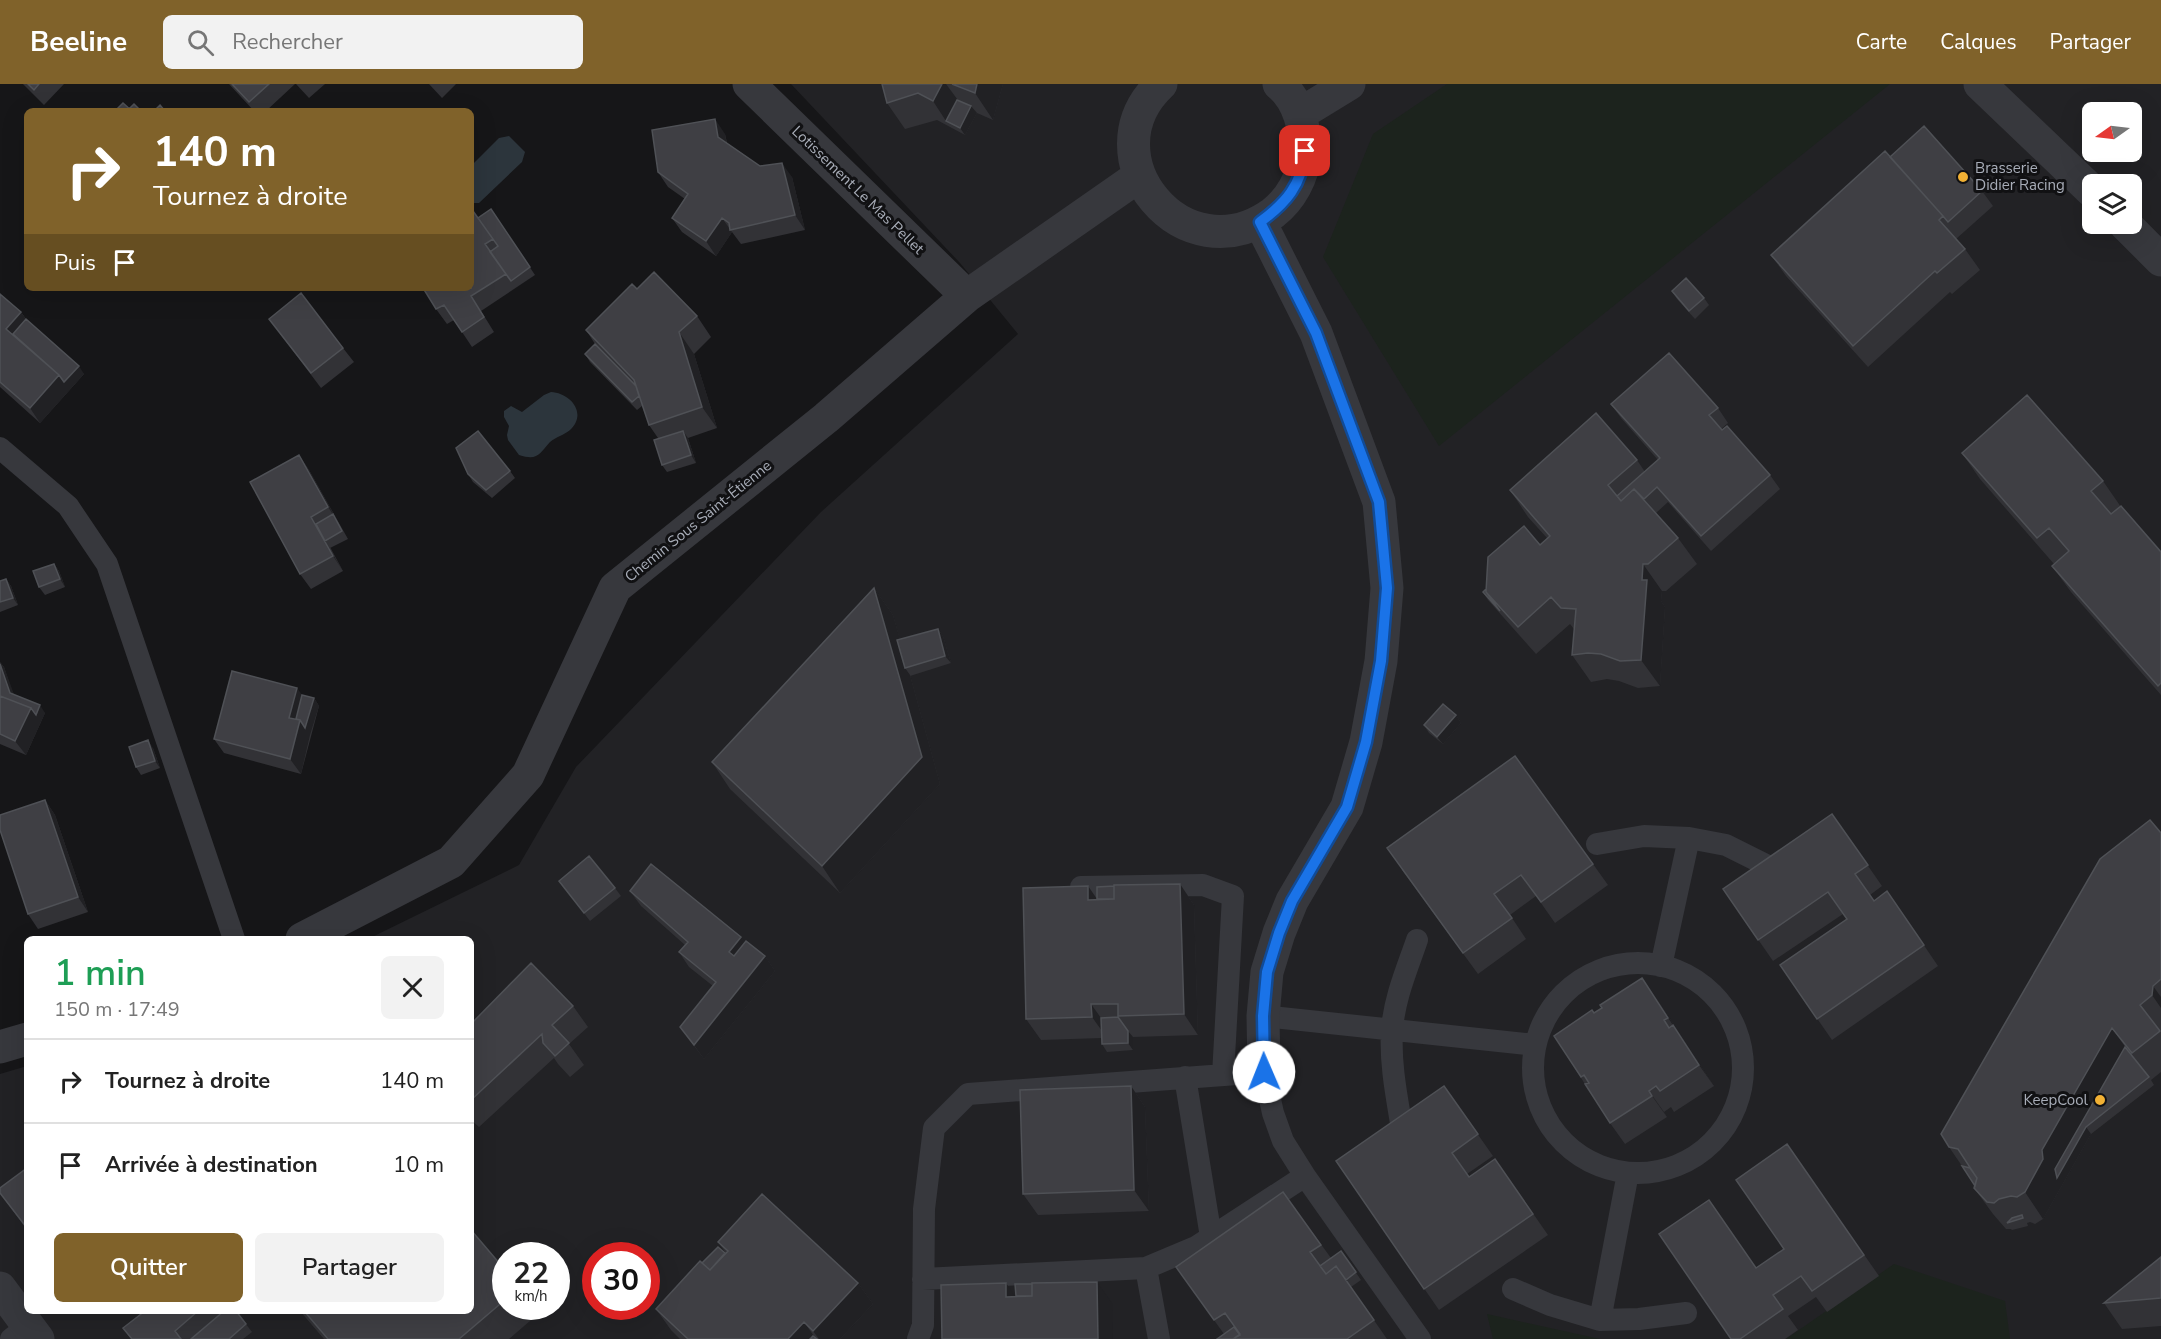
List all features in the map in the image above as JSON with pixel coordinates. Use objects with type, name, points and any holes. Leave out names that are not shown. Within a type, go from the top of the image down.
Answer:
[{"type":"street","name":"Lotissement Le Mas Pellet","points":[[749,84],[967,296]]},
{"type":"street","points":[[1161,84],[1152,93],[1138,118],[1134,147],[1139,176],[1154,201],[1176,220],[1204,230],[1232,231],[1260,222],[1280,207],[1296,187],[1304,164],[1306,138],[1300,114],[1284,88],[1279,84]]},
{"type":"street","points":[[1300,114],[1349,84]]},
{"type":"street","points":[[1980,84],[2082,181]]},
{"type":"street","name":"Chemin Sous Saint-Étienne","points":[[308,936],[451,862],[528,775],[615,588],[826,418],[967,296],[1139,176]]},
{"type":"street","points":[[1260,222],[1316,333],[1379,502],[1387,588],[1381,661],[1366,742],[1347,807],[1292,901],[1267,972],[1263,1016],[1264,1072]]},
{"type":"street","points":[[2135,234],[2161,260]]},
{"type":"street","points":[[0,1047],[24,1040]]},
{"type":"street","points":[[0,1288],[26,1335]]},
{"type":"lane","points":[[0,448],[68,506],[107,564],[233,936]]},
{"type":"lane","points":[[1597,844],[1644,836],[1689,838],[1726,845],[1766,865]]},
{"type":"lane","points":[[1661,966],[1689,838]]},
{"type":"lane","points":[[1081,887],[1203,885],[1233,896],[1223,1075]]},
{"type":"lane","points":[[1401,1124],[1394,1079],[1392,1030],[1397,999],[1417,940]]},
{"type":"lane","points":[[1648,963],[1661,966],[1672,968],[1695,980],[1714,996],[1729,1017],[1739,1040],[1743,1065],[1740,1091],[1732,1115],[1719,1136],[1700,1153],[1678,1166],[1653,1172],[1628,1173],[1603,1167],[1581,1156],[1561,1140],[1546,1120],[1536,1096],[1533,1071],[1535,1045],[1548,1014],[1557,1000],[1576,983],[1598,970],[1622,964],[1648,963]]},
{"type":"lane","points":[[1263,1016],[1535,1045]]},
{"type":"lane","points":[[918,1339],[923,1325],[924,1209],[934,1128],[968,1094],[1264,1072],[1273,1113],[1283,1141],[1305,1176],[1420,1339]]},
{"type":"lane","points":[[1185,1077],[1211,1237]]},
{"type":"lane","points":[[1600,1320],[1628,1173]]},
{"type":"lane","points":[[923,1279],[1146,1268],[1196,1247],[1305,1176]]},
{"type":"lane","points":[[1146,1268],[1159,1339]]},
{"type":"lane","points":[[1513,1289],[1550,1305],[1600,1320],[1639,1319],[1686,1313]]},
{"type":"shaded area","points":[[791,84],[2161,84],[2161,1339],[0,1339],[0,1074],[24,1067],[24,1314],[474,1314],[474,936],[374,936],[519,865],[576,767],[821,512],[1018,334],[960,263]]},
{"type":"shaded area","points":[[1447,84],[1890,84],[1439,446],[1323,257],[1373,134]]},
{"type":"shaded area","points":[[509,136],[525,152],[522,162],[479,203],[474,203],[474,163],[499,138]]},
{"type":"shaded area","points":[[551,392],[565,396],[574,405],[577,411],[575,424],[568,432],[550,442],[538,455],[530,457],[519,455],[508,440],[509,426],[504,417],[504,411],[511,406],[522,412]]},
{"type":"shaded area","points":[[1894,1264],[2005,1301],[2010,1339],[1786,1339]]},
{"type":"shaded area","points":[[1487,1314],[1600,1339],[1493,1339]]},
{"type":"building","points":[[28,84],[39,84],[34,90]]},
{"type":"building","points":[[232,84],[269,84],[249,102]]},
{"type":"building","points":[[882,84],[942,84],[933,101],[918,93],[887,103]]},
{"type":"building","points":[[952,84],[977,84],[975,93]]},
{"type":"building","points":[[957,100],[971,106],[960,128],[946,121]]},
{"type":"building","points":[[123,103],[129,108],[118,108]]},
{"type":"building","points":[[715,119],[718,137],[760,166],[782,163],[795,215],[730,230],[729,223],[722,218],[706,241],[672,218],[688,194],[658,172],[652,130]]},
{"type":"building","points":[[1924,126],[1982,191],[1948,222],[1890,157]]},
{"type":"building","points":[[1885,151],[1943,216],[1939,220],[1965,249],[1937,273],[1935,271],[1853,346],[1771,255]]},
{"type":"building","points":[[491,209],[530,267],[511,281],[490,252],[498,246],[478,218]]},
{"type":"building","points":[[474,212],[493,239],[485,244],[506,274],[471,296],[484,317],[462,332],[444,305],[436,309],[425,291],[474,291]]},
{"type":"building","points":[[654,272],[697,316],[679,332],[702,407],[649,425],[634,380],[586,330],[632,284],[637,289]]},
{"type":"building","points":[[1686,278],[1704,298],[1689,311],[1672,291]]},
{"type":"building","points":[[301,293],[343,348],[311,373],[269,319]]},
{"type":"building","points":[[0,294],[21,312],[6,329],[59,375],[30,408],[0,382]]},
{"type":"building","points":[[26,319],[79,366],[64,382],[13,334]]},
{"type":"building","points":[[595,344],[636,386],[639,396],[632,402],[585,354]]},
{"type":"building","points":[[1669,353],[1718,408],[1709,415],[1722,430],[1727,426],[1770,475],[1701,536],[1657,487],[1644,499],[1634,489],[1621,501],[1617,496],[1660,458],[1611,404]]},
{"type":"building","points":[[2027,395],[2103,481],[2091,491],[2111,514],[2121,506],[2161,552],[2161,683],[2158,686],[2052,566],[2069,551],[2049,528],[2037,538],[1962,453]]},
{"type":"building","points":[[1596,413],[1637,460],[1608,485],[1621,501],[1634,489],[1678,538],[1648,564],[1643,564],[1642,580],[1647,580],[1641,660],[1620,661],[1601,654],[1588,653],[1572,655],[1576,609],[1561,608],[1551,597],[1518,627],[1486,592],[1488,557],[1524,526],[1540,545],[1550,536],[1510,490]]},
{"type":"building","points":[[478,431],[510,471],[486,490],[468,474],[456,448]]},
{"type":"building","points":[[683,431],[691,455],[662,465],[654,440]]},
{"type":"building","points":[[299,455],[328,507],[311,517],[333,556],[300,574],[250,482]]},
{"type":"building","points":[[333,514],[342,531],[325,541],[316,524]]},
{"type":"building","points":[[54,564],[60,579],[39,587],[33,571]]},
{"type":"building","points":[[6,579],[13,598],[0,602],[0,581]]},
{"type":"building","points":[[874,588],[922,757],[822,866],[712,762]]},
{"type":"building","points":[[1486,589],[1486,592],[1500,611],[1483,592]]},
{"type":"building","points":[[938,629],[945,656],[905,668],[897,640]]},
{"type":"building","points":[[0,664],[10,693],[40,705],[36,715],[31,708],[0,696]]},
{"type":"building","points":[[232,671],[297,688],[289,718],[300,720],[290,759],[214,739]]},
{"type":"building","points":[[302,695],[314,698],[305,728],[300,720],[296,719]]},
{"type":"building","points":[[0,696],[31,708],[15,741],[0,734]]},
{"type":"building","points":[[1443,704],[1456,715],[1437,737],[1424,725]]},
{"type":"building","points":[[148,740],[155,761],[136,767],[129,747]]},
{"type":"building","points":[[1515,756],[1593,864],[1541,902],[1521,875],[1494,894],[1512,918],[1463,953],[1387,848]]},
{"type":"building","points":[[45,800],[78,897],[28,914],[0,830],[0,815]]},
{"type":"building","points":[[1832,814],[1868,865],[1855,874],[1874,901],[1887,891],[1924,945],[1817,1019],[1780,965],[1847,919],[1828,892],[1758,940],[1723,889]]},
{"type":"building","points":[[2150,820],[2161,833],[2161,979],[2153,986],[2152,995],[2140,1005],[2160,1031],[2132,1053],[2112,1028],[2042,1150],[2043,1159],[2025,1192],[2017,1197],[1999,1199],[1994,1203],[1987,1202],[1974,1188],[1977,1178],[1958,1149],[1949,1147],[1941,1134],[2100,859]]},
{"type":"building","points":[[589,856],[615,888],[584,913],[559,881]]},
{"type":"building","points":[[651,864],[741,937],[729,952],[734,956],[746,941],[765,956],[694,1045],[680,1027],[716,982],[679,952],[688,942],[630,891]]},
{"type":"building","points":[[1180,884],[1184,1014],[1118,1016],[1118,1004],[1091,1004],[1092,1017],[1026,1019],[1023,888],[1088,886],[1088,900],[1114,899],[1114,885]]},
{"type":"building","points":[[1114,886],[1114,899],[1097,899],[1097,887]]},
{"type":"building","points":[[531,963],[573,1006],[552,1025],[569,1043],[555,1056],[543,1043],[542,1034],[474,1097],[474,1021]]},
{"type":"building","points":[[1642,978],[1668,1018],[1664,1020],[1669,1028],[1673,1025],[1699,1065],[1660,1091],[1656,1086],[1649,1091],[1652,1096],[1610,1123],[1585,1084],[1589,1083],[1584,1075],[1581,1077],[1554,1036],[1592,1010],[1594,1013],[1602,1008],[1600,1005]]},
{"type":"building","points":[[1118,1017],[1128,1031],[1128,1043],[1102,1044],[1101,1018]]},
{"type":"building","points":[[2125,1047],[2149,1077],[2086,1127],[2057,1178],[2055,1169]]},
{"type":"building","points":[[1131,1086],[1134,1190],[1023,1194],[1020,1090]]},
{"type":"building","points":[[1444,1086],[1478,1134],[1452,1153],[1469,1177],[1495,1159],[1533,1214],[1424,1289],[1336,1161]]},
{"type":"building","points":[[1787,1144],[1864,1255],[1812,1291],[1801,1276],[1773,1295],[1783,1309],[1740,1339],[1731,1339],[1659,1234],[1709,1200],[1756,1268],[1784,1249],[1736,1180]]},
{"type":"building","points":[[1962,1166],[1970,1168],[1977,1178],[1975,1186]]},
{"type":"building","points":[[24,1170],[24,1224],[0,1193],[0,1188]]},
{"type":"building","points":[[1283,1192],[1321,1245],[1310,1252],[1326,1274],[1336,1266],[1374,1320],[1347,1339],[1233,1339],[1240,1334],[1225,1313],[1214,1320],[1176,1267]]},
{"type":"building","points":[[762,1194],[858,1283],[813,1331],[804,1322],[788,1339],[688,1339],[660,1313],[660,1305],[700,1261],[710,1270],[728,1251],[718,1242]]},
{"type":"building","points":[[2022,1215],[2023,1218],[2007,1223],[2012,1218]]},
{"type":"building","points":[[474,1234],[492,1255],[492,1311],[459,1339],[328,1339],[307,1314],[474,1314]]},
{"type":"building","points":[[718,1247],[725,1253],[710,1270],[702,1263]]},
{"type":"building","points":[[1341,1251],[1356,1272],[1346,1280],[1336,1266],[1326,1274],[1320,1266]]},
{"type":"building","points":[[2161,1257],[2161,1298],[2104,1303]]},
{"type":"building","points":[[1097,1282],[1098,1339],[942,1339],[941,1285],[1006,1283],[1006,1297],[1032,1296],[1032,1283]]},
{"type":"building","points":[[1015,1284],[1032,1284],[1032,1296],[1016,1296]]},
{"type":"building","points":[[141,1314],[195,1314],[175,1331],[181,1339],[132,1339],[123,1328]]},
{"type":"building","points":[[220,1314],[238,1314],[246,1324],[229,1339],[191,1339]]},
{"type":"building","points":[[1234,1327],[1240,1335],[1233,1339],[1217,1339]]},
{"type":"place","name":"Brasserie Didier Racing","points":[[1963,177]]},
{"type":"place","name":"KeepCool","points":[[2100,1100]]},
{"type":"route","points":[[1264,1072],[1263,1016],[1267,972],[1292,901],[1347,807],[1366,742],[1381,661],[1387,588],[1379,502],[1316,333],[1260,222],[1280,207],[1296,187],[1304,164],[1305,151]]}]
